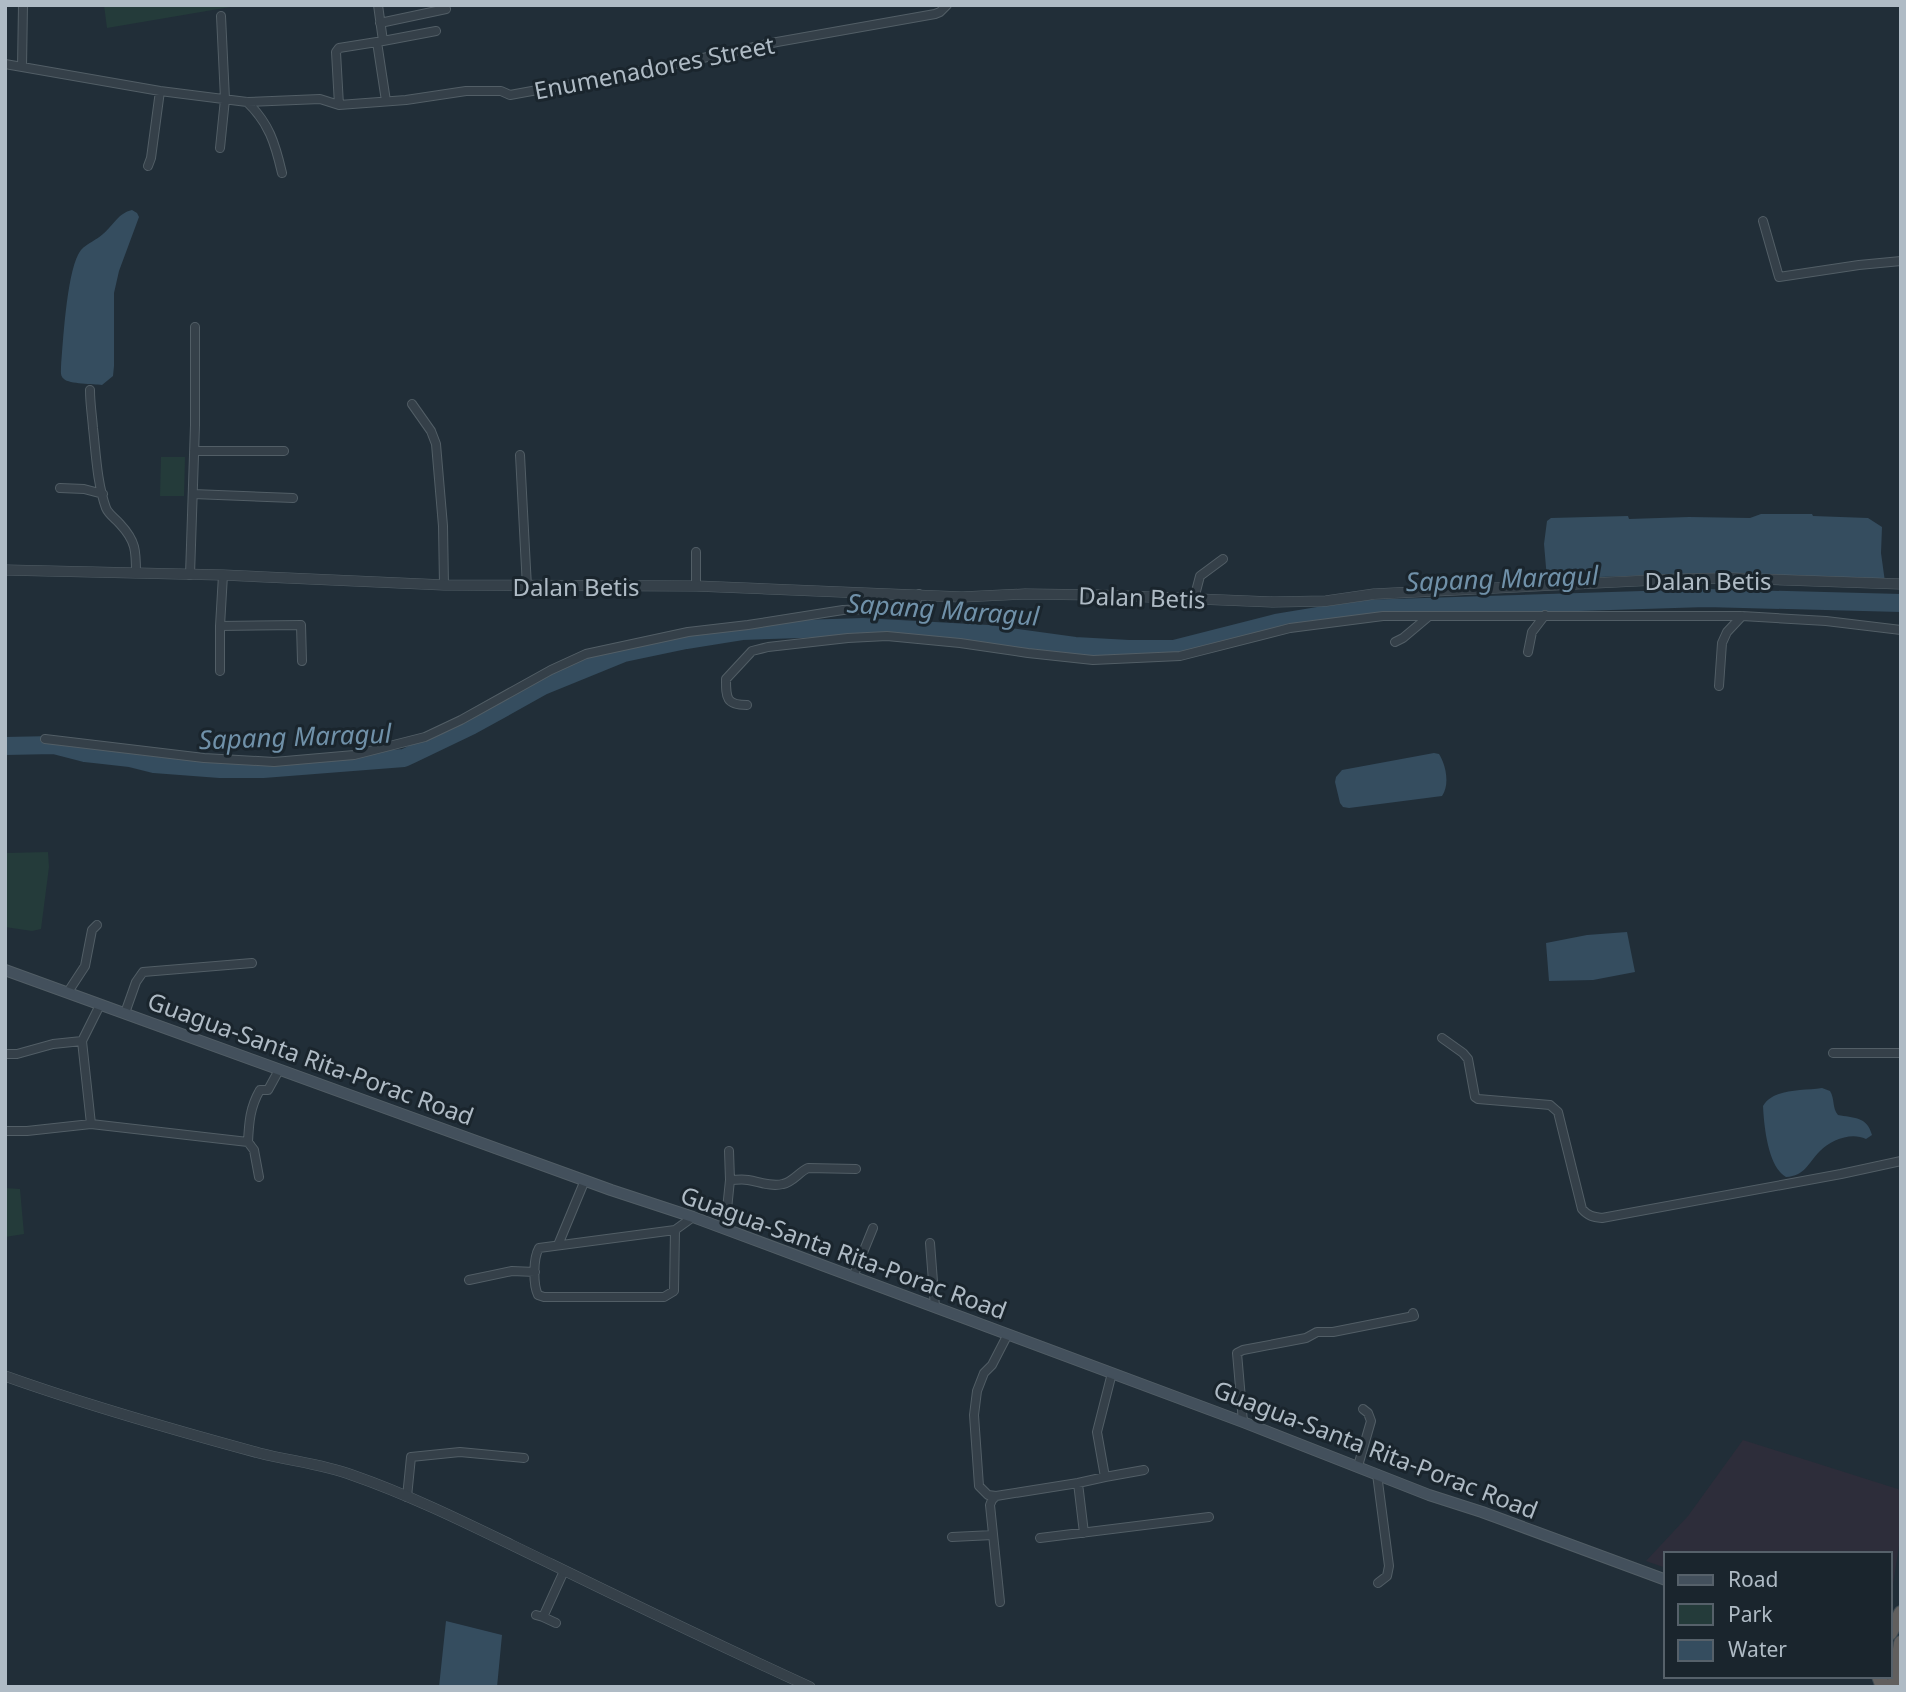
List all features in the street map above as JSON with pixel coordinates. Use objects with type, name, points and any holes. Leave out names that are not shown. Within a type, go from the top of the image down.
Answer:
[{"type":"highway","points":[[1892,1629],[1901,1613]]},
{"type":"highway","points":[[1894,1687],[1901,1643]]},
{"type":"main road","name":"Guagua-Santa Rita-Porac Road","points":[[5,970],[693,1217],[1243,1422],[1429,1495],[1664,1579]]},
{"type":"street","points":[[22,67],[23,5]]},
{"type":"street","points":[[378,5],[386,101]]},
{"type":"street","name":"Enumenadores Street","points":[[5,64],[160,91],[247,102],[320,99],[339,105],[466,91],[501,91],[510,95],[642,71],[777,42],[927,16],[940,12],[947,5]]},
{"type":"street","points":[[380,23],[446,9]]},
{"type":"street","points":[[220,148],[225,99],[221,16]]},
{"type":"street","points":[[339,105],[337,50],[436,31]]},
{"type":"street","points":[[148,166],[160,91]]},
{"type":"street","points":[[247,102],[260,114],[271,134],[282,173]]},
{"type":"street","points":[[1763,220],[1779,277],[1901,261]]},
{"type":"street","points":[[190,575],[195,327]]},
{"type":"street","points":[[90,390],[97,467],[103,494],[108,512],[136,547],[136,573]]},
{"type":"street","points":[[412,404],[431,431],[436,444],[443,523],[444,585]]},
{"type":"street","points":[[194,451],[284,451]]},
{"type":"street","points":[[520,455],[527,587]]},
{"type":"street","points":[[60,488],[84,489],[103,494]]},
{"type":"street","points":[[193,494],[293,498]]},
{"type":"street","points":[[695,552],[696,586]]},
{"type":"street","points":[[1194,599],[1200,576],[1223,559]]},
{"type":"street","name":"Dalan Betis","points":[[5,570],[223,575],[444,585],[696,586],[962,597],[1100,595],[1273,602],[1326,601],[1374,594],[1677,579],[1731,578],[1901,584]]},
{"type":"street","points":[[220,671],[223,575]]},
{"type":"street","points":[[45,739],[204,758],[274,762],[354,755],[425,737],[586,654],[688,632],[843,610],[911,607],[919,594]]},
{"type":"street","points":[[1528,652],[1532,632],[1545,615]]},
{"type":"street","points":[[747,705],[730,702],[726,679],[752,652],[768,647],[848,638],[887,636],[1093,660],[1180,656],[1290,628],[1383,616],[1742,616],[1826,621],[1901,630]]},
{"type":"street","points":[[1719,686],[1722,643],[1727,632],[1742,616]]},
{"type":"street","points":[[1395,642],[1429,617]]},
{"type":"street","points":[[220,626],[301,625],[302,662]]},
{"type":"street","points":[[68,992],[85,966],[92,930],[97,925]]},
{"type":"street","points":[[125,1013],[136,982],[143,972],[253,963]]},
{"type":"street","points":[[91,1124],[82,1041],[100,1005]]},
{"type":"street","points":[[1442,1038],[1468,1059],[1475,1097],[1478,1099],[1550,1105],[1555,1108],[1582,1209],[1592,1217],[1602,1218],[1901,1161]]},
{"type":"street","points":[[5,1054],[82,1041]]},
{"type":"street","points":[[1833,1053],[1901,1053]]},
{"type":"street","points":[[259,1177],[254,1150],[248,1142],[249,1124],[253,1103],[260,1090],[268,1090],[279,1070]]},
{"type":"street","points":[[5,1131],[91,1124],[248,1142]]},
{"type":"street","points":[[725,1229],[730,1180],[729,1152]]},
{"type":"street","points":[[730,1180],[746,1179],[768,1185],[783,1184],[808,1168],[856,1169]]},
{"type":"street","points":[[558,1245],[585,1180]]},
{"type":"street","points":[[676,1230],[674,1292],[664,1297],[544,1297],[538,1295],[535,1289],[535,1254],[539,1248],[676,1230],[693,1217]]},
{"type":"street","points":[[853,1277],[873,1228]]},
{"type":"street","points":[[930,1243],[936,1307]]},
{"type":"street","points":[[469,1280],[512,1271],[535,1272]]},
{"type":"street","points":[[1243,1422],[1237,1353],[1306,1338],[1317,1332],[1333,1332],[1414,1316],[1413,1313]]},
{"type":"street","points":[[1008,1334],[992,1365],[984,1373],[977,1391],[974,1415],[979,1486],[988,1495],[996,1496],[1144,1470]]},
{"type":"street","points":[[1105,1476],[1097,1433],[1112,1373]]},
{"type":"street","points":[[5,1376],[122,1415],[271,1456],[351,1474],[494,1536],[810,1687]]},
{"type":"street","points":[[1358,1466],[1371,1421],[1363,1409]]},
{"type":"street","points":[[407,1497],[411,1457],[460,1452],[524,1458]]},
{"type":"street","points":[[1377,1474],[1389,1566],[1387,1577],[1378,1583]]},
{"type":"street","points":[[1078,1483],[1084,1533]]},
{"type":"street","points":[[996,1496],[990,1505],[1000,1602]]},
{"type":"street","points":[[1040,1538],[1209,1517]]},
{"type":"street","points":[[952,1537],[993,1535]]},
{"type":"street","points":[[556,1623],[540,1616],[564,1571]]},
{"type":"shaded area","points":[[1743,1440],[1901,1490],[1901,1533],[1892,1591],[1892,1552],[1664,1552],[1664,1567],[1646,1561],[1688,1516]]},
{"type":"green space","points":[[104,5],[242,5],[107,28]]},
{"type":"green space","points":[[161,457],[185,457],[184,496],[160,496]]},
{"type":"green space","points":[[48,852],[49,867],[41,929],[32,931],[5,927],[7,853]]},
{"type":"green space","points":[[5,1188],[20,1189],[24,1234],[5,1237]]},
{"type":"water","points":[[132,210],[139,217],[119,271],[114,293],[113,376],[102,385],[67,381],[61,374],[63,341],[69,288],[76,259],[83,248],[101,236],[123,214]]},
{"type":"water","points":[[1761,514],[1868,518],[1882,527],[1881,553],[1885,582],[1679,574],[1547,579],[1544,544],[1547,521],[1551,518],[1750,518]]},
{"type":"water","points":[[1439,754],[1445,769],[1446,786],[1442,796],[1349,808],[1340,803],[1335,782],[1342,770]]},
{"type":"water","points":[[1627,932],[1635,972],[1593,980],[1549,981],[1546,943],[1587,935]]},
{"type":"water","points":[[1822,1088],[1830,1091],[1838,1115],[1863,1121],[1872,1135],[1866,1139],[1854,1136],[1830,1143],[1806,1168],[1798,1174],[1786,1177],[1775,1165],[1771,1155],[1763,1106],[1781,1093]]},
{"type":"water","points":[[446,1621],[502,1635],[497,1687],[439,1687]]},
{"type":"waterway","name":"Sapang Maragul","points":[[5,746],[54,745],[154,764],[220,769],[263,769],[404,758],[471,726],[543,686],[624,653],[742,631],[863,627],[988,634],[1075,646],[1174,649],[1276,623],[1361,609],[1706,598],[1901,603]]}]
